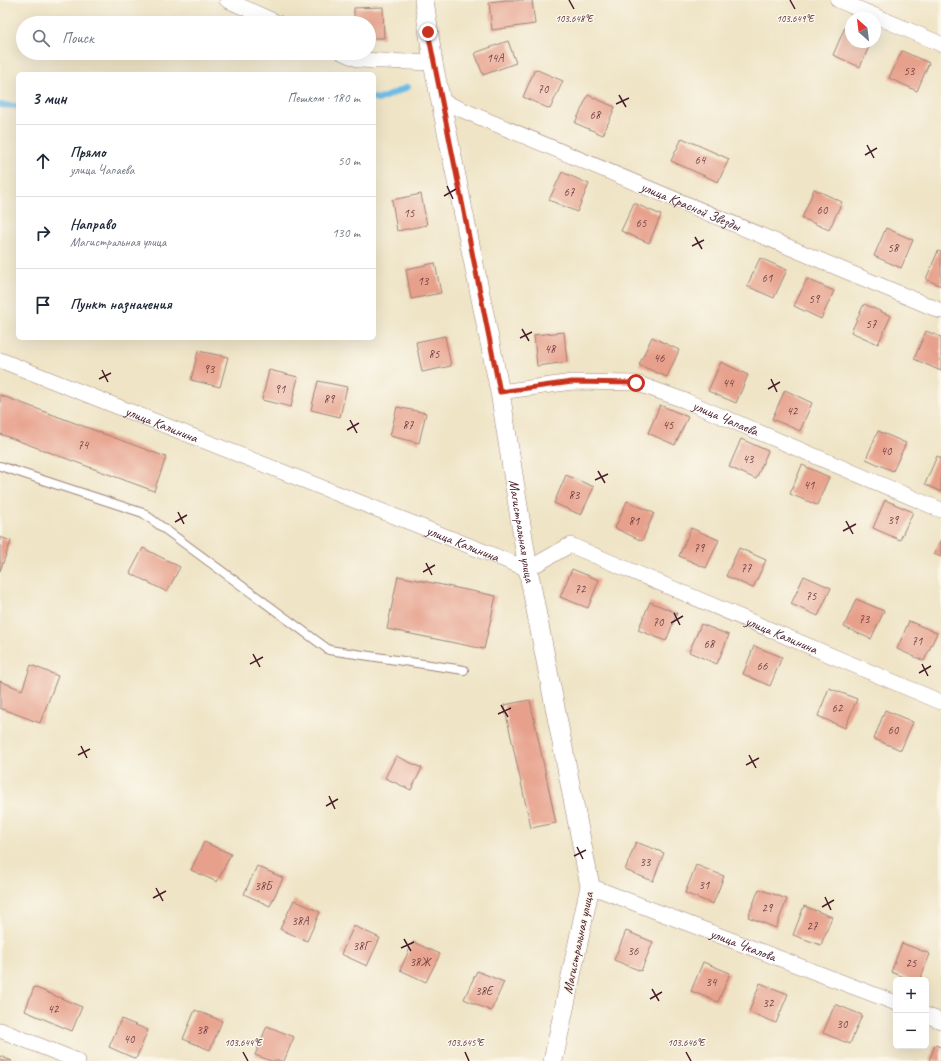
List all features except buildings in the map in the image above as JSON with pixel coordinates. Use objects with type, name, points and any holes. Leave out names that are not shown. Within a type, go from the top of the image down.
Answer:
[{"type":"street","points":[[227,0],[262,16]]},
{"type":"street","name":"Магистральная улица","points":[[424,0],[433,63],[500,392],[528,569],[590,886],[553,1061]]},
{"type":"street","points":[[838,0],[941,44]]},
{"type":"street","points":[[359,60],[433,63]]},
{"type":"street","name":"улица Красной Звезды","points":[[441,101],[941,312]]},
{"type":"street","name":"улица Калинина","points":[[0,360],[528,569],[570,545],[941,702]]},
{"type":"street","name":"улица Чапаева","points":[[500,392],[572,382],[636,383],[686,401],[941,510]]},
{"type":"street","name":"улица Чкалова","points":[[590,886],[893,1002]]},
{"type":"street","points":[[929,1016],[941,1021]]},
{"type":"street","points":[[0,1030],[78,1061]]},
{"type":"lane","points":[[0,466],[143,513],[329,650],[464,670]]},
{"type":"waterway","points":[[376,99],[378,100],[408,87]]},
{"type":"waterway","points":[[0,105],[16,106]]},
{"type":"route","points":[[428,32],[500,392],[572,382],[636,383]]}]
